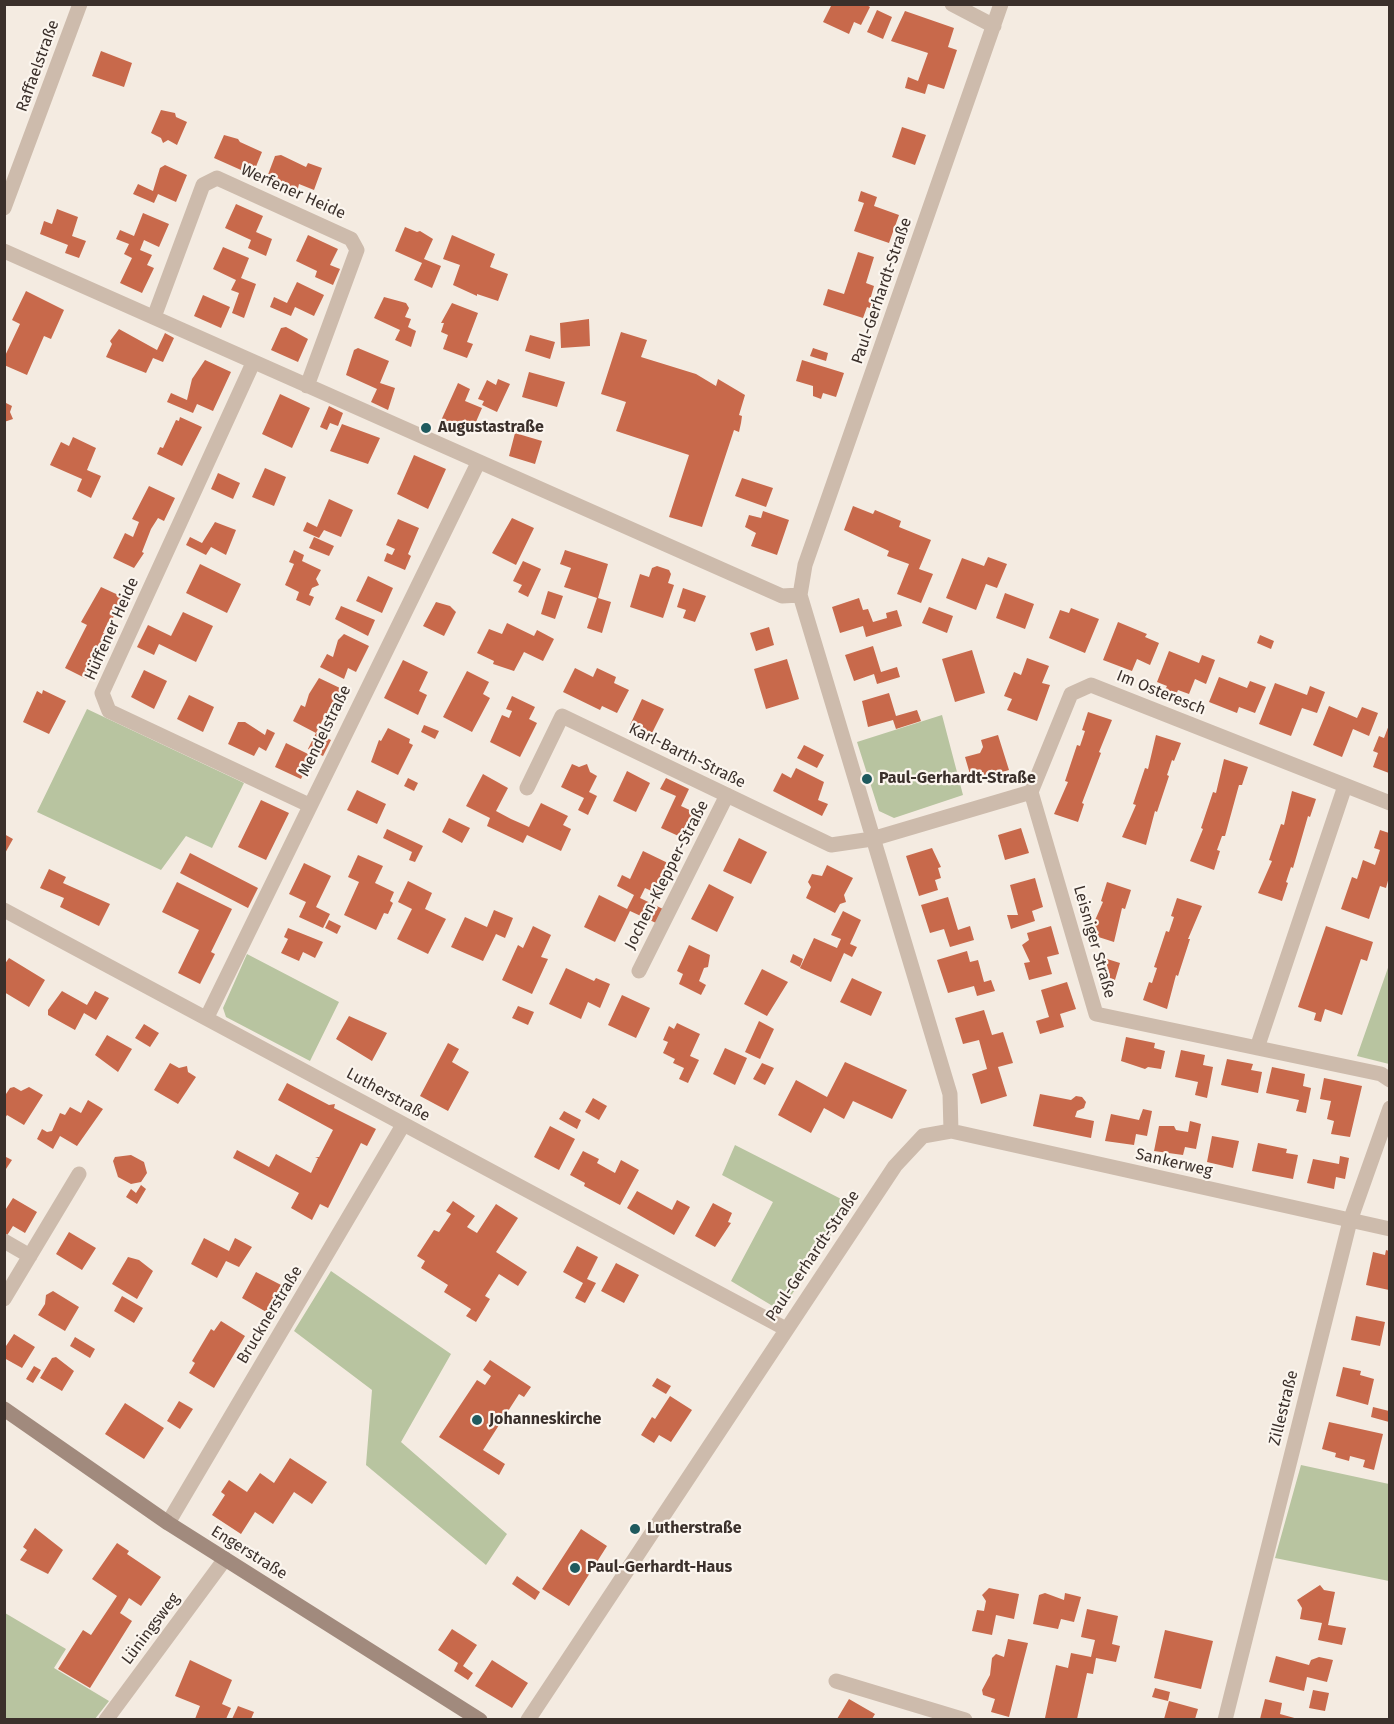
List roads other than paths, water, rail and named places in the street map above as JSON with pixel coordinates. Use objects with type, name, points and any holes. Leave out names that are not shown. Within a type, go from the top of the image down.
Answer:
[{"type":"main road","name":"Engerstraße","points":[[4,1409],[168,1523],[480,1719]]},
{"type":"street","name":"Raffaelstraße","points":[[4,208],[80,4]]},
{"type":"street","points":[[952,4],[994,26]]},
{"type":"street","name":"Paul-Gerhardt-Straße","points":[[528,1719],[896,1166],[923,1136],[951,1131],[950,1094],[800,595],[805,566],[1001,4]]},
{"type":"street","name":"Werfener Heide","points":[[154,317],[203,185],[217,178],[331,229],[351,239],[357,250],[307,386]]},
{"type":"street","points":[[4,251],[782,596],[800,595]]},
{"type":"street","name":"Hüffener Heide","points":[[253,363],[102,693],[110,711],[309,805]]},
{"type":"street","name":"Mendelstraße","points":[[207,1017],[478,463]]},
{"type":"street","name":"Im Osteresch","points":[[1031,792],[1071,694],[1091,685],[1389,803]]},
{"type":"street","name":"Karl-Barth-Straße","points":[[526,788],[562,716],[831,845],[872,839]]},
{"type":"street","points":[[1257,1048],[1345,786]]},
{"type":"street","points":[[872,839],[1031,792]]},
{"type":"street","name":"Leisniger Straße","points":[[1031,792],[1096,1014],[1381,1074],[1389,1080]]},
{"type":"street","name":"Jochen-Klepper-Straße","points":[[639,971],[727,795]]},
{"type":"street","name":"Lutherstraße","points":[[4,910],[786,1329]]},
{"type":"street","name":"Zillestraße","points":[[1225,1719],[1350,1221],[1389,1108]]},
{"type":"street","name":"Brucknerstraße","points":[[168,1523],[403,1125]]},
{"type":"street","name":"Sankerweg","points":[[951,1131],[1389,1229]]},
{"type":"street","points":[[4,1299],[79,1174]]},
{"type":"street","points":[[4,1241],[30,1256]]},
{"type":"street","name":"Lüningsweg","points":[[106,1719],[225,1559]]},
{"type":"street","points":[[836,1681],[965,1719]]},
{"type":"place","name":"Augustastraße","points":[[426,428]]},
{"type":"place","name":"Paul-Gerhardt-Straße","points":[[867,779]]},
{"type":"place","name":"Johanneskirche","points":[[477,1420]]},
{"type":"place","name":"Lutherstraße","points":[[635,1529]]},
{"type":"place","name":"Paul-Gerhardt-Haus","points":[[575,1568]]}]
